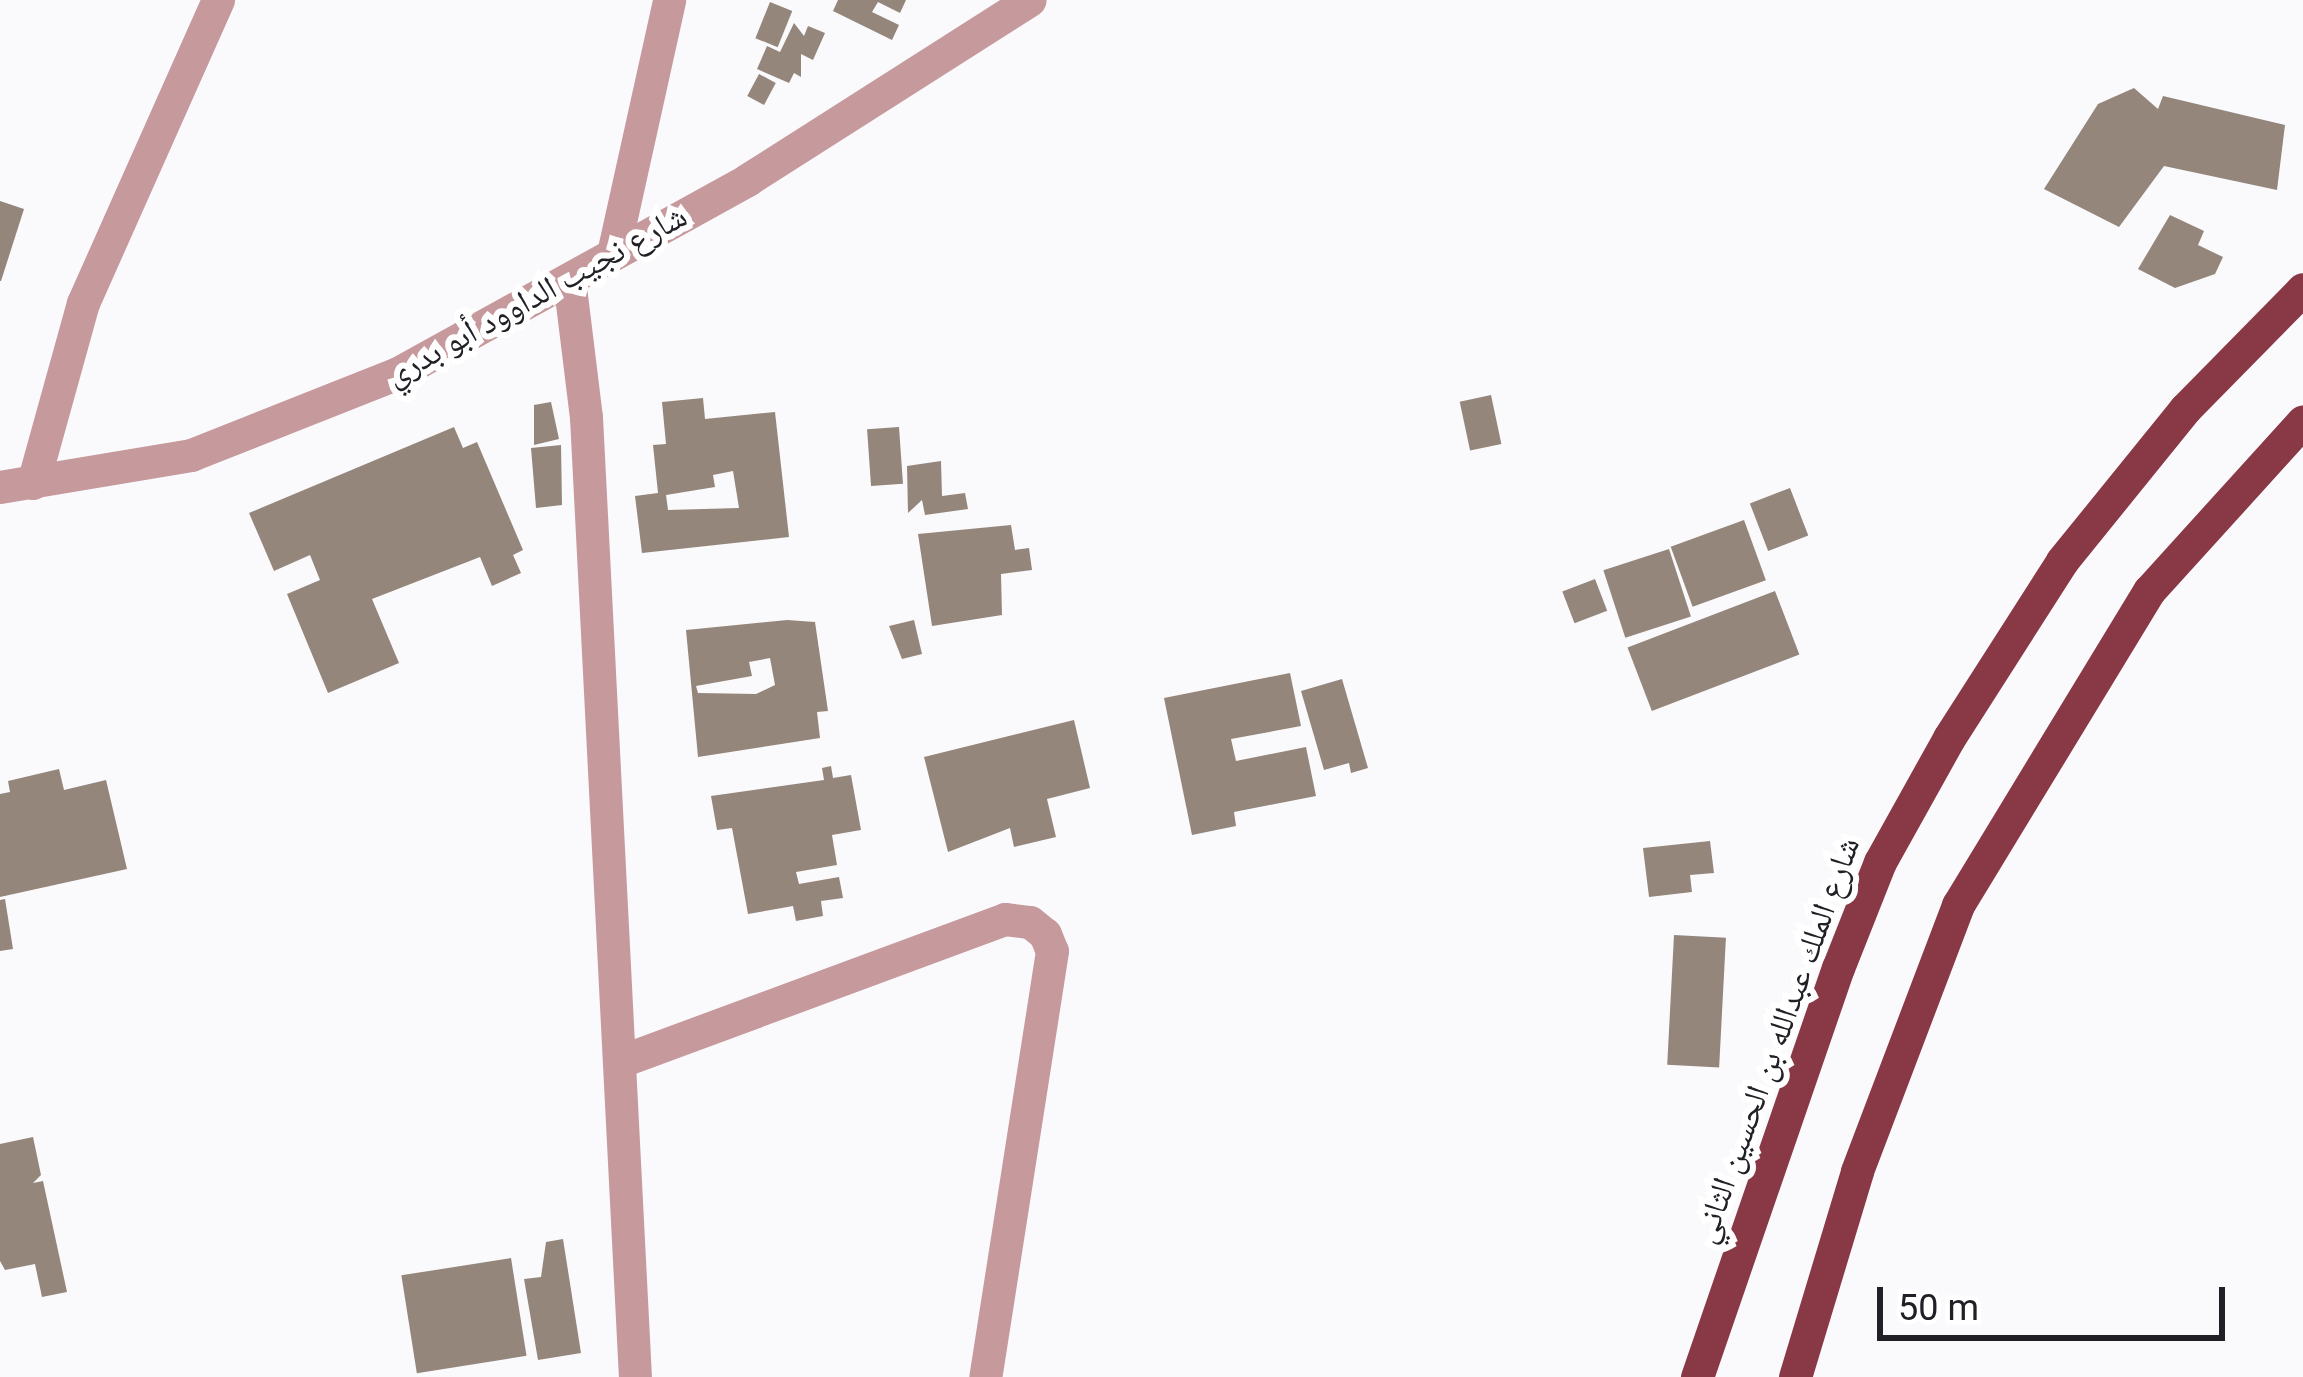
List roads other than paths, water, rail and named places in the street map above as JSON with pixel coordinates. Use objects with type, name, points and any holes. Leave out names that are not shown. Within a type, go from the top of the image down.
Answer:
[{"type":"highway","name":"شارع الملك عبدالله بن الحسين الثاني","points":[[1697,1377],[1838,968],[1880,862],[1937,759],[2062,561],[2185,410],[2303,289]]},
{"type":"highway","points":[[1795,1377],[1857,1171],[1958,905],[2149,591],[2303,422]]},
{"type":"street","points":[[16,485],[83,303],[218,0]]},
{"type":"street","points":[[614,249],[669,0]]},
{"type":"street","name":"شارع نجيب الداوود أبو بدري","points":[[16,485],[246,438],[398,373],[747,179],[1030,0]]},
{"type":"street","points":[[569,279],[586,417],[635,1377]]},
{"type":"street","points":[[621,1061],[909,961],[1005,919],[1030,922],[1045,934],[1052,951],[985,1377]]}]
